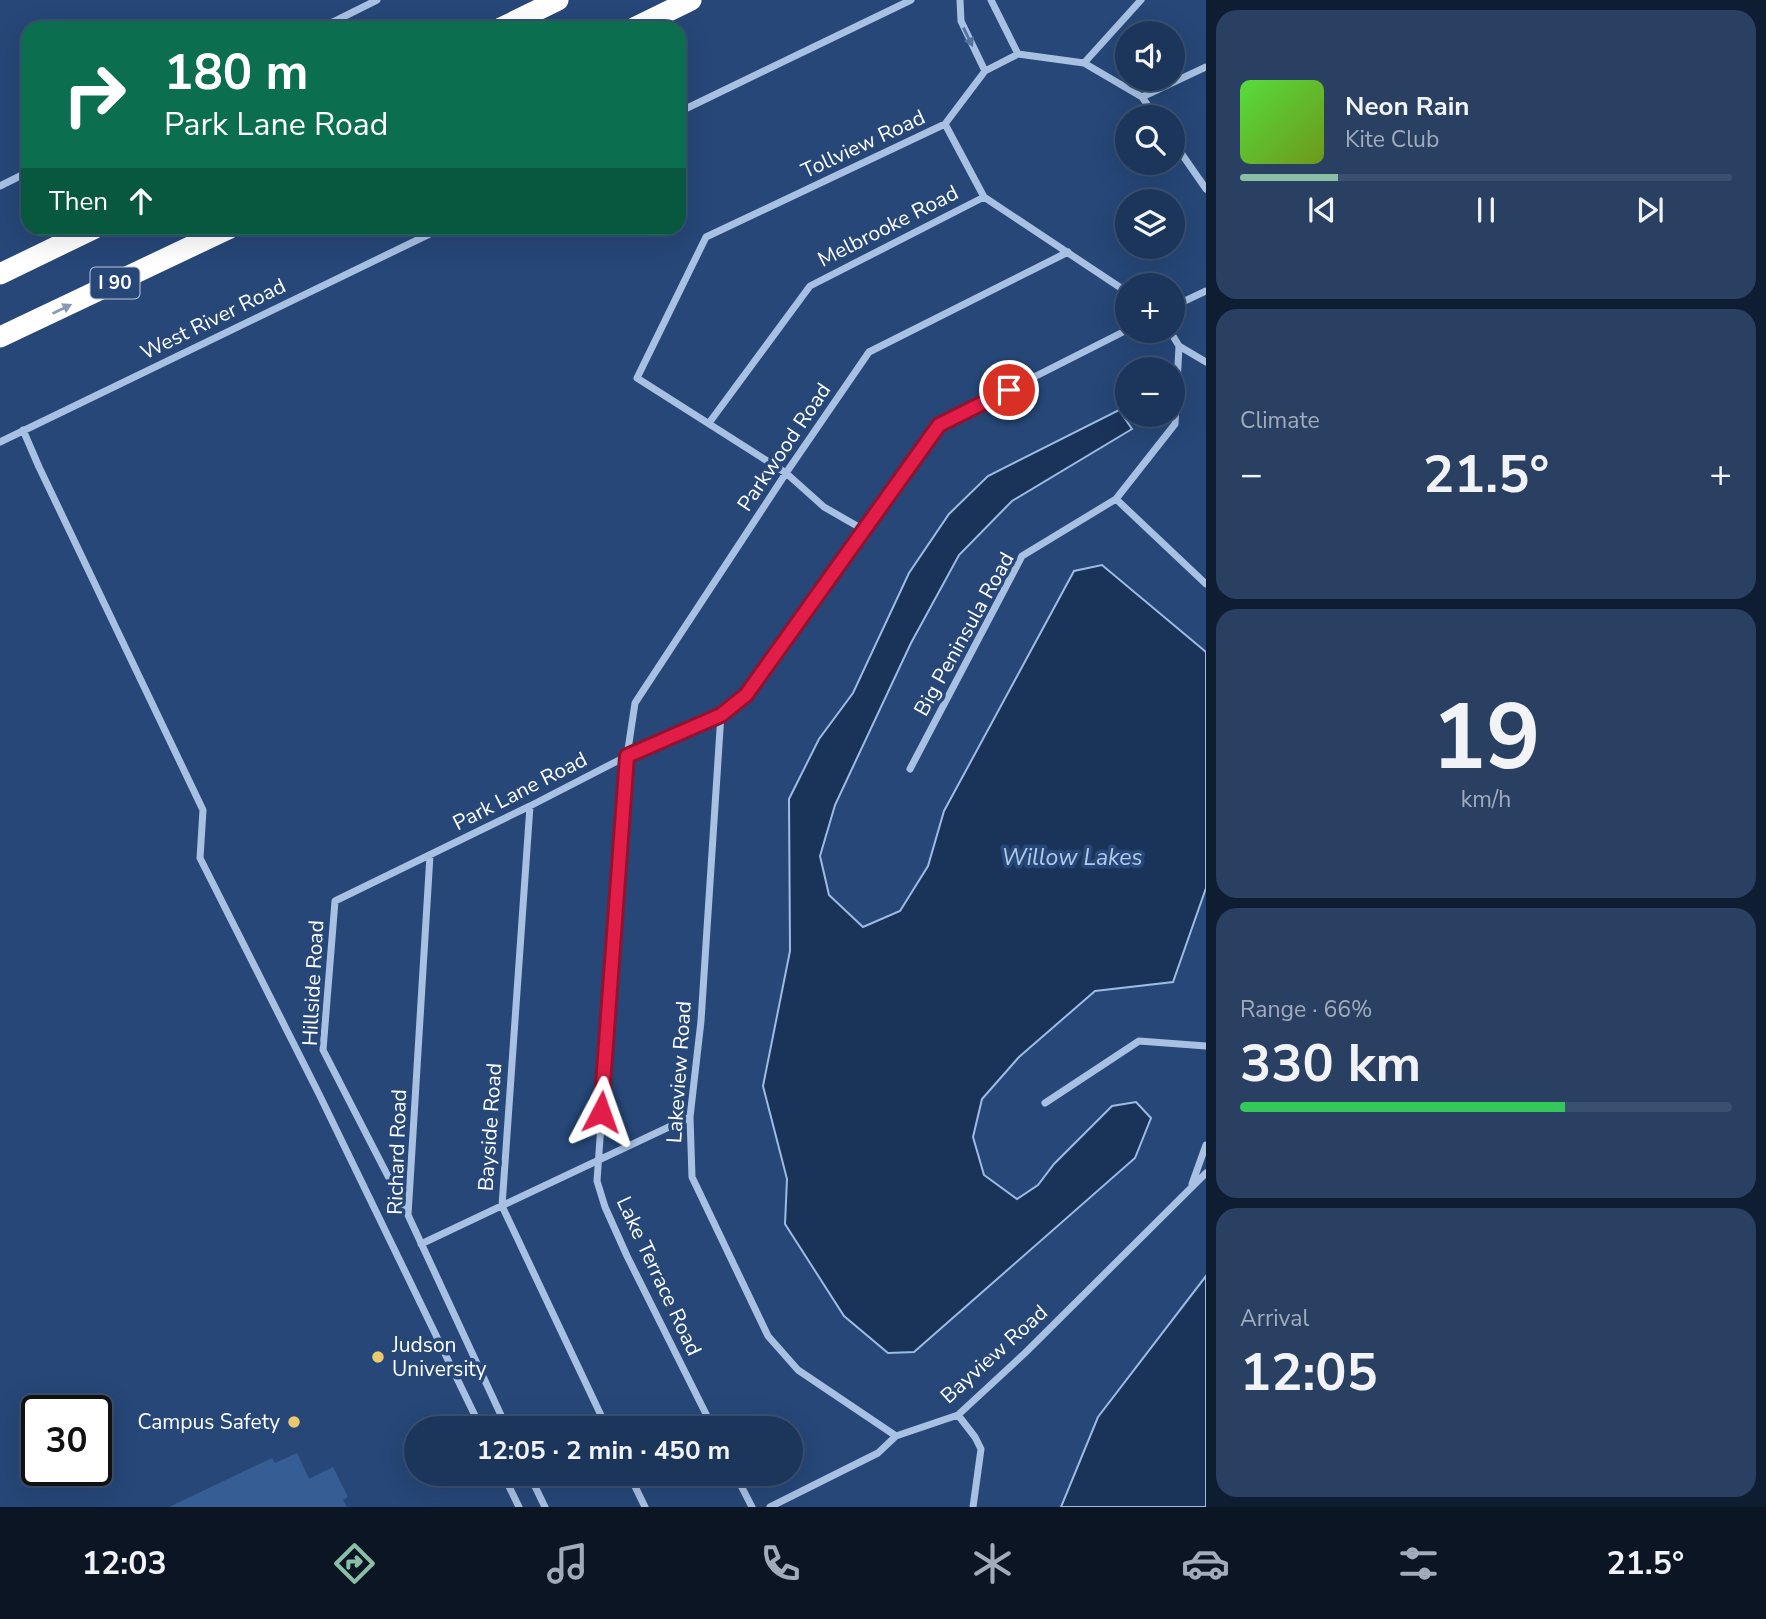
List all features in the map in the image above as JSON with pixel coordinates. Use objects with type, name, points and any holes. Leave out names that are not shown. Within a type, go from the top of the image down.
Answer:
[{"type":"highway","points":[[514,21],[558,0]]},
{"type":"highway","points":[[648,21],[691,0]]},
{"type":"highway","points":[[0,274],[80,235]]},
{"type":"highway","name":"I 90","points":[[0,340],[215,235]]},
{"type":"street","points":[[335,21],[377,0]]},
{"type":"street","points":[[686,109],[911,0]]},
{"type":"street","points":[[960,0],[961,21],[985,71]]},
{"type":"street","points":[[991,0],[1018,54],[1084,63],[1142,97],[1148,105]]},
{"type":"street","points":[[1084,63],[1141,0]]},
{"type":"street","name":"Tollview Road","points":[[709,423],[637,378],[706,237],[945,124],[985,71],[1018,54]]},
{"type":"street","points":[[1142,97],[1206,67]]},
{"type":"street","points":[[945,124],[984,197],[1115,284]]},
{"type":"street","points":[[1185,158],[1205,184]]},
{"type":"street","points":[[0,186],[21,176]]},
{"type":"street","name":"Melbrooke Road","points":[[709,423],[810,286],[984,197]]},
{"type":"street","name":"West River Road","points":[[0,442],[427,235]]},
{"type":"street","name":"Parkwood Road","points":[[627,756],[635,703],[869,352],[1068,252]]},
{"type":"street","points":[[1185,301],[1206,291]]},
{"type":"street","name":"Park Lane Road","points":[[335,901],[627,756],[721,715],[746,695],[939,425],[1115,336]]},
{"type":"street","points":[[1177,343],[1206,362]]},
{"type":"street","name":"Big Peninsula Road","points":[[910,769],[1022,556],[1116,499],[1175,424],[1179,346]]},
{"type":"street","points":[[709,423],[786,473],[824,507],[864,530]]},
{"type":"street","points":[[23,430],[202,810],[200,858],[319,1094],[475,1416]]},
{"type":"street","points":[[1116,499],[1206,584]]},
{"type":"street","name":"Lakeview Road","points":[[721,715],[701,1021],[690,1117],[692,1177],[768,1336],[798,1370],[896,1436]]},
{"type":"street","name":"Lake Terrace Road","points":[[627,756],[597,1181],[604,1207],[707,1416]]},
{"type":"street","name":"Bayside Road","points":[[530,806],[502,1206],[601,1416]]},
{"type":"street","name":"Richard Road","points":[[430,855],[408,1215],[501,1416]]},
{"type":"street","name":"Hillside Road","points":[[335,901],[323,1049],[408,1215]]},
{"type":"street","points":[[1045,1103],[1139,1041],[1206,1046]]},
{"type":"street","points":[[421,1244],[690,1117]]},
{"type":"street","points":[[1191,1188],[1206,1145]]},
{"type":"street","name":"Bayview Road","points":[[770,1507],[878,1453],[896,1436],[958,1415],[1025,1353],[1206,1173]]},
{"type":"street","points":[[958,1415],[981,1449],[973,1507]]},
{"type":"street","points":[[509,1486],[519,1507]]},
{"type":"street","points":[[535,1486],[545,1507]]},
{"type":"street","points":[[635,1486],[645,1507]]},
{"type":"street","points":[[741,1486],[752,1507]]},
{"type":"water","name":"Willow Lakes","points":[[1115,412],[1115,427],[1132,429],[1012,501],[959,555],[911,643],[835,805],[820,856],[829,895],[863,927],[900,911],[928,866],[944,811],[1074,571],[1102,565],[1206,652],[1206,888],[1173,982],[1095,991],[1019,1057],[982,1099],[973,1137],[984,1175],[1017,1199],[1038,1185],[1054,1164],[1112,1106],[1136,1102],[1151,1118],[1135,1158],[914,1352],[888,1353],[844,1316],[785,1224],[787,1179],[763,1086],[790,951],[789,799],[819,739],[853,693],[909,573],[949,514],[988,476]]},
{"type":"water","points":[[1206,1276],[1206,1507],[1061,1507],[1098,1417]]},
{"type":"building","points":[[297,1453],[309,1479],[333,1467],[348,1497],[343,1500],[347,1507],[169,1507],[272,1458],[275,1463]]},
{"type":"place","name":"Judson University","points":[[378,1357]]},
{"type":"place","name":"Campus Safety","points":[[294,1422]]},
{"type":"route","points":[[601,1112],[627,756],[721,715],[746,695],[939,425],[1009,390]]}]
